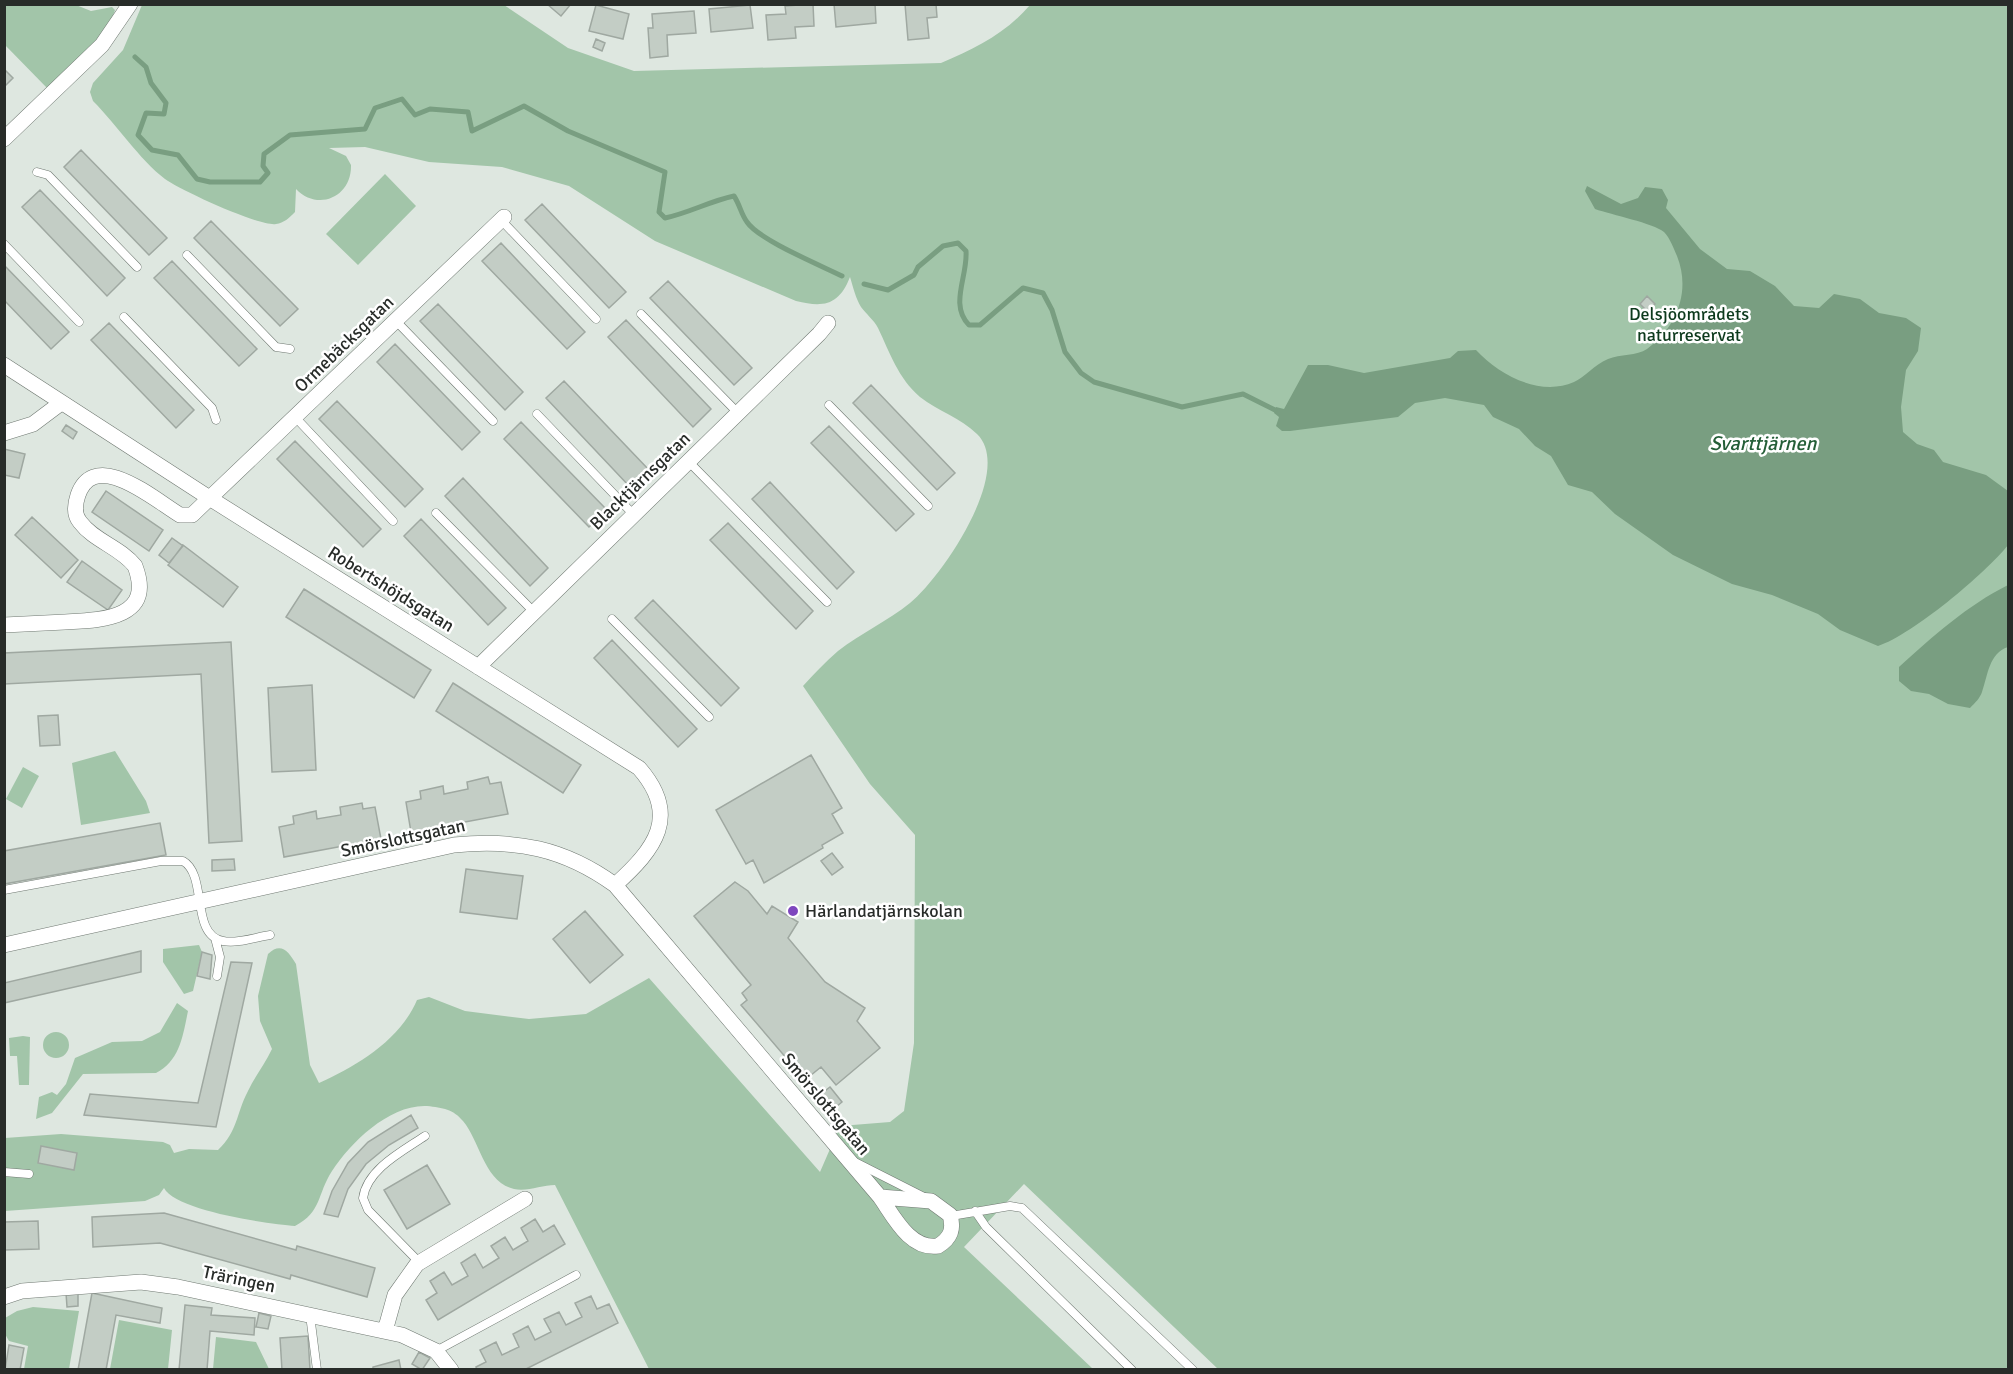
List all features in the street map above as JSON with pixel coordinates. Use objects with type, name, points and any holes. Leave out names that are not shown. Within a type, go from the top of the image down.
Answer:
[{"type":"street","points":[[4,139],[102,45],[130,4]]},
{"type":"street","name":"Ormebäcksgatan","points":[[4,625],[104,620],[121,614],[133,604],[139,590],[135,566],[124,555],[88,530],[76,516],[79,493],[91,480],[99,475],[117,477],[186,517],[192,515],[503,219]]},
{"type":"street","name":"Blacktjärnsgatan","points":[[478,667],[819,334],[828,322]]},
{"type":"street","name":"Robertshöjdsgatan","points":[[4,365],[211,499],[639,768],[649,779],[660,804],[660,830],[646,855],[615,885]]},
{"type":"street","points":[[4,433],[33,424],[61,403]]},
{"type":"street","name":"Smörslottsgatan","points":[[4,945],[454,844],[507,842],[550,852],[593,869],[615,885],[880,1197],[910,1237],[925,1246],[938,1246],[950,1237],[953,1226],[951,1216]]},
{"type":"street","points":[[880,1197],[931,1201],[951,1216]]},
{"type":"street","points":[[385,1331],[395,1295],[419,1262],[525,1199]]},
{"type":"street","name":"Träringen","points":[[4,1297],[22,1291],[141,1282],[178,1287],[310,1314],[416,1340],[436,1351],[451,1370]]},
{"type":"lane","points":[[37,172],[48,175],[137,267]]},
{"type":"lane","points":[[503,219],[596,319]]},
{"type":"lane","points":[[4,244],[79,322]]},
{"type":"lane","points":[[187,255],[276,347],[290,349]]},
{"type":"lane","points":[[641,314],[738,413]]},
{"type":"lane","points":[[124,317],[212,408],[216,420]]},
{"type":"lane","points":[[396,321],[493,421]]},
{"type":"lane","points":[[829,405],[928,506]]},
{"type":"lane","points":[[537,414],[633,514]]},
{"type":"lane","points":[[296,418],[393,521]]},
{"type":"lane","points":[[688,461],[828,602]]},
{"type":"lane","points":[[436,513],[533,611]]},
{"type":"lane","points":[[612,619],[709,717]]},
{"type":"lane","points":[[4,890],[175,860],[189,864],[194,872],[199,902],[207,928],[215,938],[220,957],[217,976]]},
{"type":"lane","points":[[215,938],[233,941],[270,935]]},
{"type":"lane","points":[[419,1262],[368,1210],[363,1198],[367,1184],[376,1173],[425,1136]]},
{"type":"lane","points":[[847,1160],[859,1162],[931,1201]]},
{"type":"lane","points":[[4,1172],[29,1174]]},
{"type":"lane","points":[[951,1216],[1010,1206],[1022,1208],[1193,1370]]},
{"type":"lane","points":[[975,1211],[986,1227],[1132,1370]]},
{"type":"lane","points":[[436,1351],[576,1275]]},
{"type":"lane","points":[[310,1314],[316,1370]]},
{"type":"green space","points":[[4,5],[76,5],[91,11],[112,7],[115,10],[96,44],[47,88],[5,45]]},
{"type":"green space","name":"Delsjöområdets naturreservat","points":[[142,5],[504,5],[568,48],[634,71],[941,63],[966,52],[1000,32],[1030,5],[2008,5],[2008,1369],[1218,1369],[1024,1184],[964,1247],[1093,1369],[649,1369],[555,1185],[519,1190],[504,1185],[489,1170],[463,1121],[447,1110],[427,1106],[399,1111],[361,1137],[332,1171],[315,1209],[304,1221],[295,1226],[204,1210],[172,1196],[164,1188],[159,1195],[145,1201],[5,1211],[5,1138],[61,1134],[163,1142],[170,1145],[174,1153],[189,1149],[218,1150],[233,1129],[244,1099],[272,1049],[260,1021],[258,996],[268,954],[277,948],[287,952],[296,964],[310,1065],[319,1083],[362,1060],[389,1039],[400,1027],[417,1000],[429,997],[465,1011],[529,1019],[586,1014],[649,978],[820,1172],[840,1126],[890,1122],[904,1111],[914,1043],[915,835],[870,784],[803,686],[838,651],[902,609],[923,590],[955,548],[969,523],[981,497],[987,472],[986,451],[977,434],[964,423],[920,397],[906,382],[895,365],[876,325],[859,304],[850,277],[841,294],[829,302],[815,304],[796,301],[655,241],[569,186],[502,167],[429,162],[365,147],[329,148],[346,156],[351,165],[346,185],[340,193],[323,200],[305,196],[296,189],[295,212],[286,220],[276,224],[238,214],[173,184],[155,171],[137,152],[93,101],[90,92],[93,83],[123,50]]},
{"type":"green space","points":[[385,174],[416,206],[358,265],[326,234]]},
{"type":"green space","points":[[115,751],[146,801],[150,813],[81,825],[72,763]]},
{"type":"green space","points":[[23,767],[39,776],[22,808],[6,799]]},
{"type":"green space","points":[[199,945],[202,952],[193,991],[184,994],[163,962],[163,949]]},
{"type":"green space","points":[[177,1003],[188,1011],[179,1046],[164,1068],[156,1073],[83,1074],[52,1113],[36,1119],[39,1097],[52,1092],[57,1095],[66,1084],[75,1058],[112,1042],[142,1041],[160,1032]]},
{"type":"green space","points":[[56,1032],[65,1036],[69,1045],[65,1054],[56,1058],[47,1054],[43,1045],[47,1036]]},
{"type":"green space","points":[[30,1037],[29,1085],[19,1085],[17,1056],[10,1056],[9,1038]]},
{"type":"green space","points":[[33,1307],[79,1311],[69,1369],[24,1369],[28,1346],[9,1341],[5,1334],[5,1318],[17,1311]]},
{"type":"green space","points":[[119,1320],[172,1330],[168,1369],[110,1369]]},
{"type":"green space","points":[[216,1337],[256,1342],[269,1369],[213,1369]]},
{"type":"water","name":"Svarttjärnen","points":[[1587,186],[1621,204],[1638,198],[1645,187],[1662,189],[1668,200],[1666,208],[1700,249],[1727,269],[1750,271],[1775,286],[1794,306],[1819,308],[1834,294],[1860,299],[1879,313],[1906,318],[1921,328],[1918,351],[1906,370],[1901,407],[1903,432],[1917,444],[1934,450],[1943,462],[1986,475],[2008,491],[2008,545],[1948,602],[1910,630],[1878,646],[1840,630],[1818,614],[1772,595],[1732,584],[1673,555],[1615,514],[1592,492],[1568,485],[1551,456],[1535,446],[1519,429],[1493,417],[1484,405],[1445,398],[1415,403],[1398,417],[1290,431],[1282,431],[1276,426],[1279,417],[1274,413],[1276,407],[1284,409],[1308,365],[1328,365],[1364,373],[1450,358],[1458,351],[1476,350],[1496,368],[1508,375],[1534,385],[1548,387],[1574,382],[1608,359],[1647,349],[1666,330],[1682,295],[1681,269],[1677,256],[1668,237],[1659,229],[1595,209],[1585,191]]},
{"type":"water","points":[[2008,585],[2008,647],[1993,659],[1981,694],[1970,708],[1948,704],[1929,694],[1911,691],[1899,681],[1899,667],[1925,644],[1965,612]]},
{"type":"building","points":[[547,4],[571,4],[561,16]]},
{"type":"building","points":[[813,4],[814,26],[795,27],[796,38],[768,40],[766,15],[786,14],[785,6]]},
{"type":"building","points":[[834,4],[875,4],[876,23],[836,27]]},
{"type":"building","points":[[905,4],[936,4],[937,17],[927,18],[929,38],[908,40]]},
{"type":"building","points":[[596,5],[629,14],[623,39],[589,31]]},
{"type":"building","points":[[750,5],[753,28],[711,32],[709,9]]},
{"type":"building","points":[[694,11],[696,33],[667,35],[668,56],[650,58],[648,28],[653,28],[652,14]]},
{"type":"building","points":[[596,39],[605,43],[602,51],[593,47]]},
{"type":"building","points":[[4,69],[13,78],[4,87]]},
{"type":"building","points":[[81,150],[167,238],[149,255],[64,167]]},
{"type":"building","points":[[40,190],[125,278],[107,296],[22,207]]},
{"type":"building","points":[[542,204],[626,292],[609,308],[525,220]]},
{"type":"building","points":[[211,221],[298,309],[280,326],[194,238]]},
{"type":"building","points":[[501,243],[585,332],[567,349],[482,261]]},
{"type":"building","points":[[172,261],[257,349],[239,366],[154,278]]},
{"type":"building","points":[[4,265],[69,332],[51,349],[4,300]]},
{"type":"building","points":[[668,281],[752,368],[734,385],[650,298]]},
{"type":"building","points":[[1647,296],[1655,304],[1647,311],[1640,304]]},
{"type":"building","points":[[438,304],[523,392],[505,410],[420,321]]},
{"type":"building","points":[[626,320],[711,409],[693,427],[608,337]]},
{"type":"building","points":[[109,323],[194,410],[176,428],[91,340]]},
{"type":"building","points":[[395,344],[480,432],[462,450],[377,362]]},
{"type":"building","points":[[564,381],[649,470],[630,487],[546,398]]},
{"type":"building","points":[[871,385],[955,473],[937,490],[853,403]]},
{"type":"building","points":[[337,401],[423,489],[405,507],[319,419]]},
{"type":"building","points":[[521,422],[607,510],[589,527],[504,439]]},
{"type":"building","points":[[66,425],[77,432],[73,439],[62,431]]},
{"type":"building","points":[[829,426],[914,514],[896,531],[811,443]]},
{"type":"building","points":[[295,441],[381,529],[363,547],[277,459]]},
{"type":"building","points":[[4,449],[25,454],[19,478],[4,475]]},
{"type":"building","points":[[463,478],[548,568],[530,586],[445,496]]},
{"type":"building","points":[[770,482],[854,572],[837,589],[752,499]]},
{"type":"building","points":[[106,491],[163,530],[149,551],[92,512]]},
{"type":"building","points":[[32,517],[78,560],[61,578],[15,535]]},
{"type":"building","points":[[421,519],[506,608],[488,625],[404,536]]},
{"type":"building","points":[[728,523],[813,611],[796,629],[710,540]]},
{"type":"building","points":[[172,538],[183,546],[169,563],[159,555]]},
{"type":"building","points":[[183,545],[238,587],[223,607],[168,565]]},
{"type":"building","points":[[82,561],[122,590],[108,610],[67,582]]},
{"type":"building","points":[[304,589],[431,670],[414,698],[286,617]]},
{"type":"building","points":[[653,600],[739,688],[721,706],[635,618]]},
{"type":"building","points":[[612,640],[697,729],[678,747],[594,658]]},
{"type":"building","points":[[231,642],[242,841],[209,843],[201,674],[4,684],[4,653]]},
{"type":"building","points":[[453,683],[581,765],[563,793],[436,711]]},
{"type":"building","points":[[312,685],[316,770],[272,772],[268,688]]},
{"type":"building","points":[[58,715],[60,745],[40,746],[38,716]]},
{"type":"building","points":[[811,755],[842,808],[832,814],[843,833],[822,845],[823,848],[764,883],[753,860],[746,864],[716,810]]},
{"type":"building","points":[[488,777],[490,784],[501,782],[508,814],[411,832],[406,802],[421,799],[420,791],[443,786],[444,794],[468,789],[467,782]]},
{"type":"building","points":[[362,803],[363,809],[375,807],[381,839],[284,857],[279,827],[294,824],[293,816],[316,811],[317,819],[341,815],[340,807]]},
{"type":"building","points":[[160,823],[166,855],[4,884],[4,851]]},
{"type":"building","points":[[832,853],[843,867],[832,875],[821,861]]},
{"type":"building","points":[[234,859],[235,870],[212,871],[212,860]]},
{"type":"building","points":[[466,869],[523,876],[517,919],[460,912]]},
{"type":"building","points":[[735,882],[748,891],[767,914],[772,906],[798,922],[788,938],[825,982],[865,1008],[857,1021],[880,1048],[836,1085],[821,1067],[805,1080],[741,1005],[747,1000],[742,993],[751,985],[694,916]]},
{"type":"building","points":[[585,911],[623,955],[590,983],[553,939]]},
{"type":"building","points":[[141,951],[141,972],[4,1003],[4,983]]},
{"type":"building","points":[[202,952],[212,955],[210,979],[197,976]]},
{"type":"building","points":[[231,962],[252,963],[216,1127],[84,1115],[90,1094],[198,1103]]},
{"type":"building","points":[[830,1087],[842,1102],[830,1112],[817,1097]]},
{"type":"building","points":[[411,1115],[418,1128],[389,1145],[366,1164],[348,1189],[338,1217],[324,1214],[332,1191],[348,1163],[368,1142]]},
{"type":"building","points":[[41,1146],[77,1153],[74,1170],[38,1163]]},
{"type":"building","points":[[427,1165],[450,1204],[407,1229],[384,1190]]},
{"type":"building","points":[[164,1213],[296,1250],[297,1246],[375,1268],[367,1297],[291,1275],[290,1279],[160,1243],[93,1247],[92,1217]]},
{"type":"building","points":[[535,1219],[543,1232],[554,1225],[565,1244],[438,1320],[426,1300],[437,1293],[430,1281],[444,1272],[452,1285],[468,1276],[461,1263],[475,1254],[483,1268],[499,1258],[491,1246],[505,1237],[513,1250],[528,1241],[521,1228]]},
{"type":"building","points":[[38,1221],[39,1249],[4,1250],[4,1222]]},
{"type":"building","points":[[78,1292],[78,1306],[67,1307],[66,1293]]},
{"type":"building","points":[[92,1293],[162,1308],[160,1323],[116,1315],[106,1370],[78,1370]]},
{"type":"building","points":[[591,1296],[597,1309],[609,1304],[618,1323],[524,1370],[477,1370],[476,1367],[486,1362],[480,1350],[496,1342],[502,1355],[519,1347],[513,1334],[528,1326],[535,1340],[551,1332],[544,1319],[559,1312],[566,1325],[582,1317],[575,1303]]},
{"type":"building","points":[[185,1305],[212,1308],[211,1315],[255,1318],[254,1335],[210,1331],[207,1370],[179,1370]]},
{"type":"building","points":[[259,1313],[271,1316],[268,1329],[256,1327]]},
{"type":"building","points":[[308,1336],[310,1370],[282,1370],[280,1338]]},
{"type":"building","points":[[9,1345],[24,1348],[20,1370],[5,1370]]},
{"type":"building","points":[[419,1352],[430,1358],[422,1370],[412,1364]]},
{"type":"building","points":[[399,1360],[401,1370],[373,1370],[373,1367]]},
{"type":"waterway","points":[[135,57],[146,67],[151,83],[166,103],[164,114],[146,113],[138,135],[152,150],[178,155],[197,179],[210,182],[260,182],[268,173],[263,166],[264,154],[290,135],[365,129],[375,108],[402,99],[415,115],[430,109],[468,112],[472,131],[524,106],[568,131],[665,172],[659,212],[665,218],[734,196],[745,219],[754,229],[805,259],[842,276]]},
{"type":"waterway","points":[[864,284],[888,290],[914,275],[918,267],[943,246],[958,243],[966,251],[960,309],[969,325],[980,325],[1023,288],[1043,293],[1052,310],[1065,352],[1081,373],[1094,382],[1182,407],[1243,394],[1275,410]]},
{"type":"place","name":"Härlandatjärnskolan","points":[[793,911]]}]
